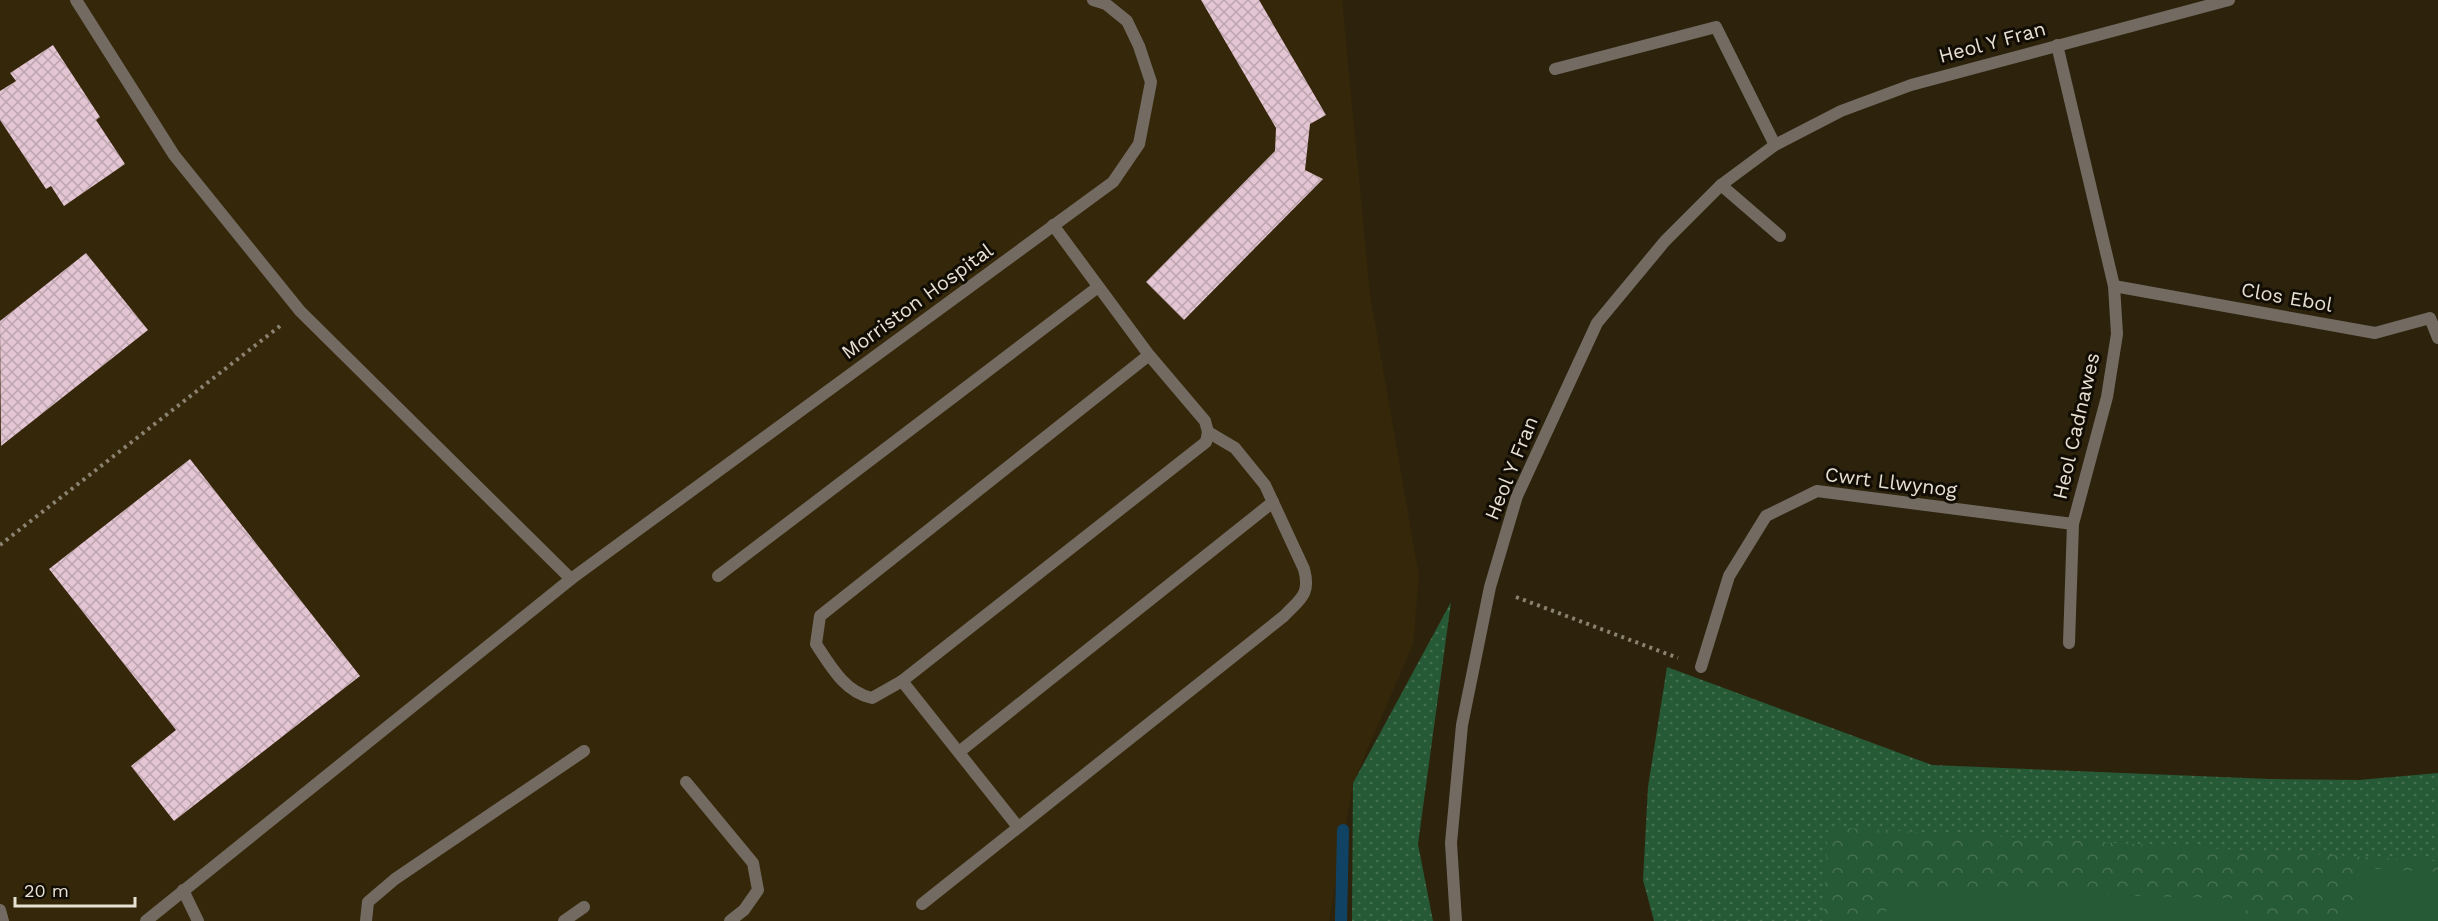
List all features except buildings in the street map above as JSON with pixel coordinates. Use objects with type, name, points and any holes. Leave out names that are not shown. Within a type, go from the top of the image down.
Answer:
[{"type":"street","name":"Morriston Hospital","points":[[146,921],[571,579],[1113,182],[1139,144],[1150,82],[1139,46],[1127,21],[1106,4],[1094,0]]},
{"type":"street","name":"Heol Y Fran","points":[[1456,921],[1451,843],[1462,725],[1490,587],[1517,496],[1597,323],[1665,241],[1721,185],[1775,145],[1841,111],[1911,85],[2229,0]]},
{"type":"street","points":[[79,1],[174,155],[300,311],[571,579]]},
{"type":"street","points":[[1555,69],[1716,27],[1775,145]]},
{"type":"street","name":"Heol Cadnawes","points":[[2057,45],[2114,286],[2117,334],[2107,397],[2073,524],[2069,643]]},
{"type":"street","points":[[1721,185],[1780,236]]},
{"type":"street","points":[[1053,225],[1149,355],[1205,421],[1208,432],[1206,442],[902,681],[872,698],[856,694],[831,667],[816,644],[820,616],[1149,355]]},
{"type":"street","name":"Clos Ebol","points":[[2114,286],[2375,333],[2430,318],[2438,338]]},
{"type":"street","points":[[718,576],[1098,287]]},
{"type":"street","points":[[922,904],[1284,616],[1306,594],[1308,583],[1304,569],[1265,485],[1235,448],[1208,432]]},
{"type":"street","name":"Cwrt Llwynog","points":[[1701,667],[1729,576],[1766,516],[1817,491],[2073,524]]},
{"type":"street","points":[[959,752],[1272,502]]},
{"type":"street","points":[[902,681],[1018,827]]},
{"type":"street","points":[[366,921],[368,902],[395,879],[584,751]]},
{"type":"street","points":[[686,782],[753,863],[758,890],[744,910],[730,921]]},
{"type":"street","points":[[183,891],[198,921]]},
{"type":"street","points":[[564,921],[584,907]]},
{"type":"street","points":[[0,910],[3,921]]},
{"type":"path","points":[[0,545],[300,311]]},
{"type":"path","points":[[1490,587],[1701,667]]},
{"type":"shaded area","points":[[0,0],[1342,0],[1370,294],[1419,576],[1413,644],[1353,783],[1329,921],[0,921]]},
{"type":"green space","points":[[1451,602],[1418,844],[1433,921],[1352,921],[1353,783]]},
{"type":"green space","points":[[1667,667],[1932,765],[2270,779],[2359,780],[2438,773],[2438,921],[1654,921],[1643,880],[1648,787]]},
{"type":"green space","points":[[1828,827],[2438,861],[2438,921],[1823,921]]},
{"type":"green space","points":[[2355,868],[2438,872],[2438,921],[2353,921]]},
{"type":"green space","points":[[1887,889],[2246,899],[2246,921],[1886,921]]},
{"type":"waterway","points":[[1341,921],[1343,830]]}]
